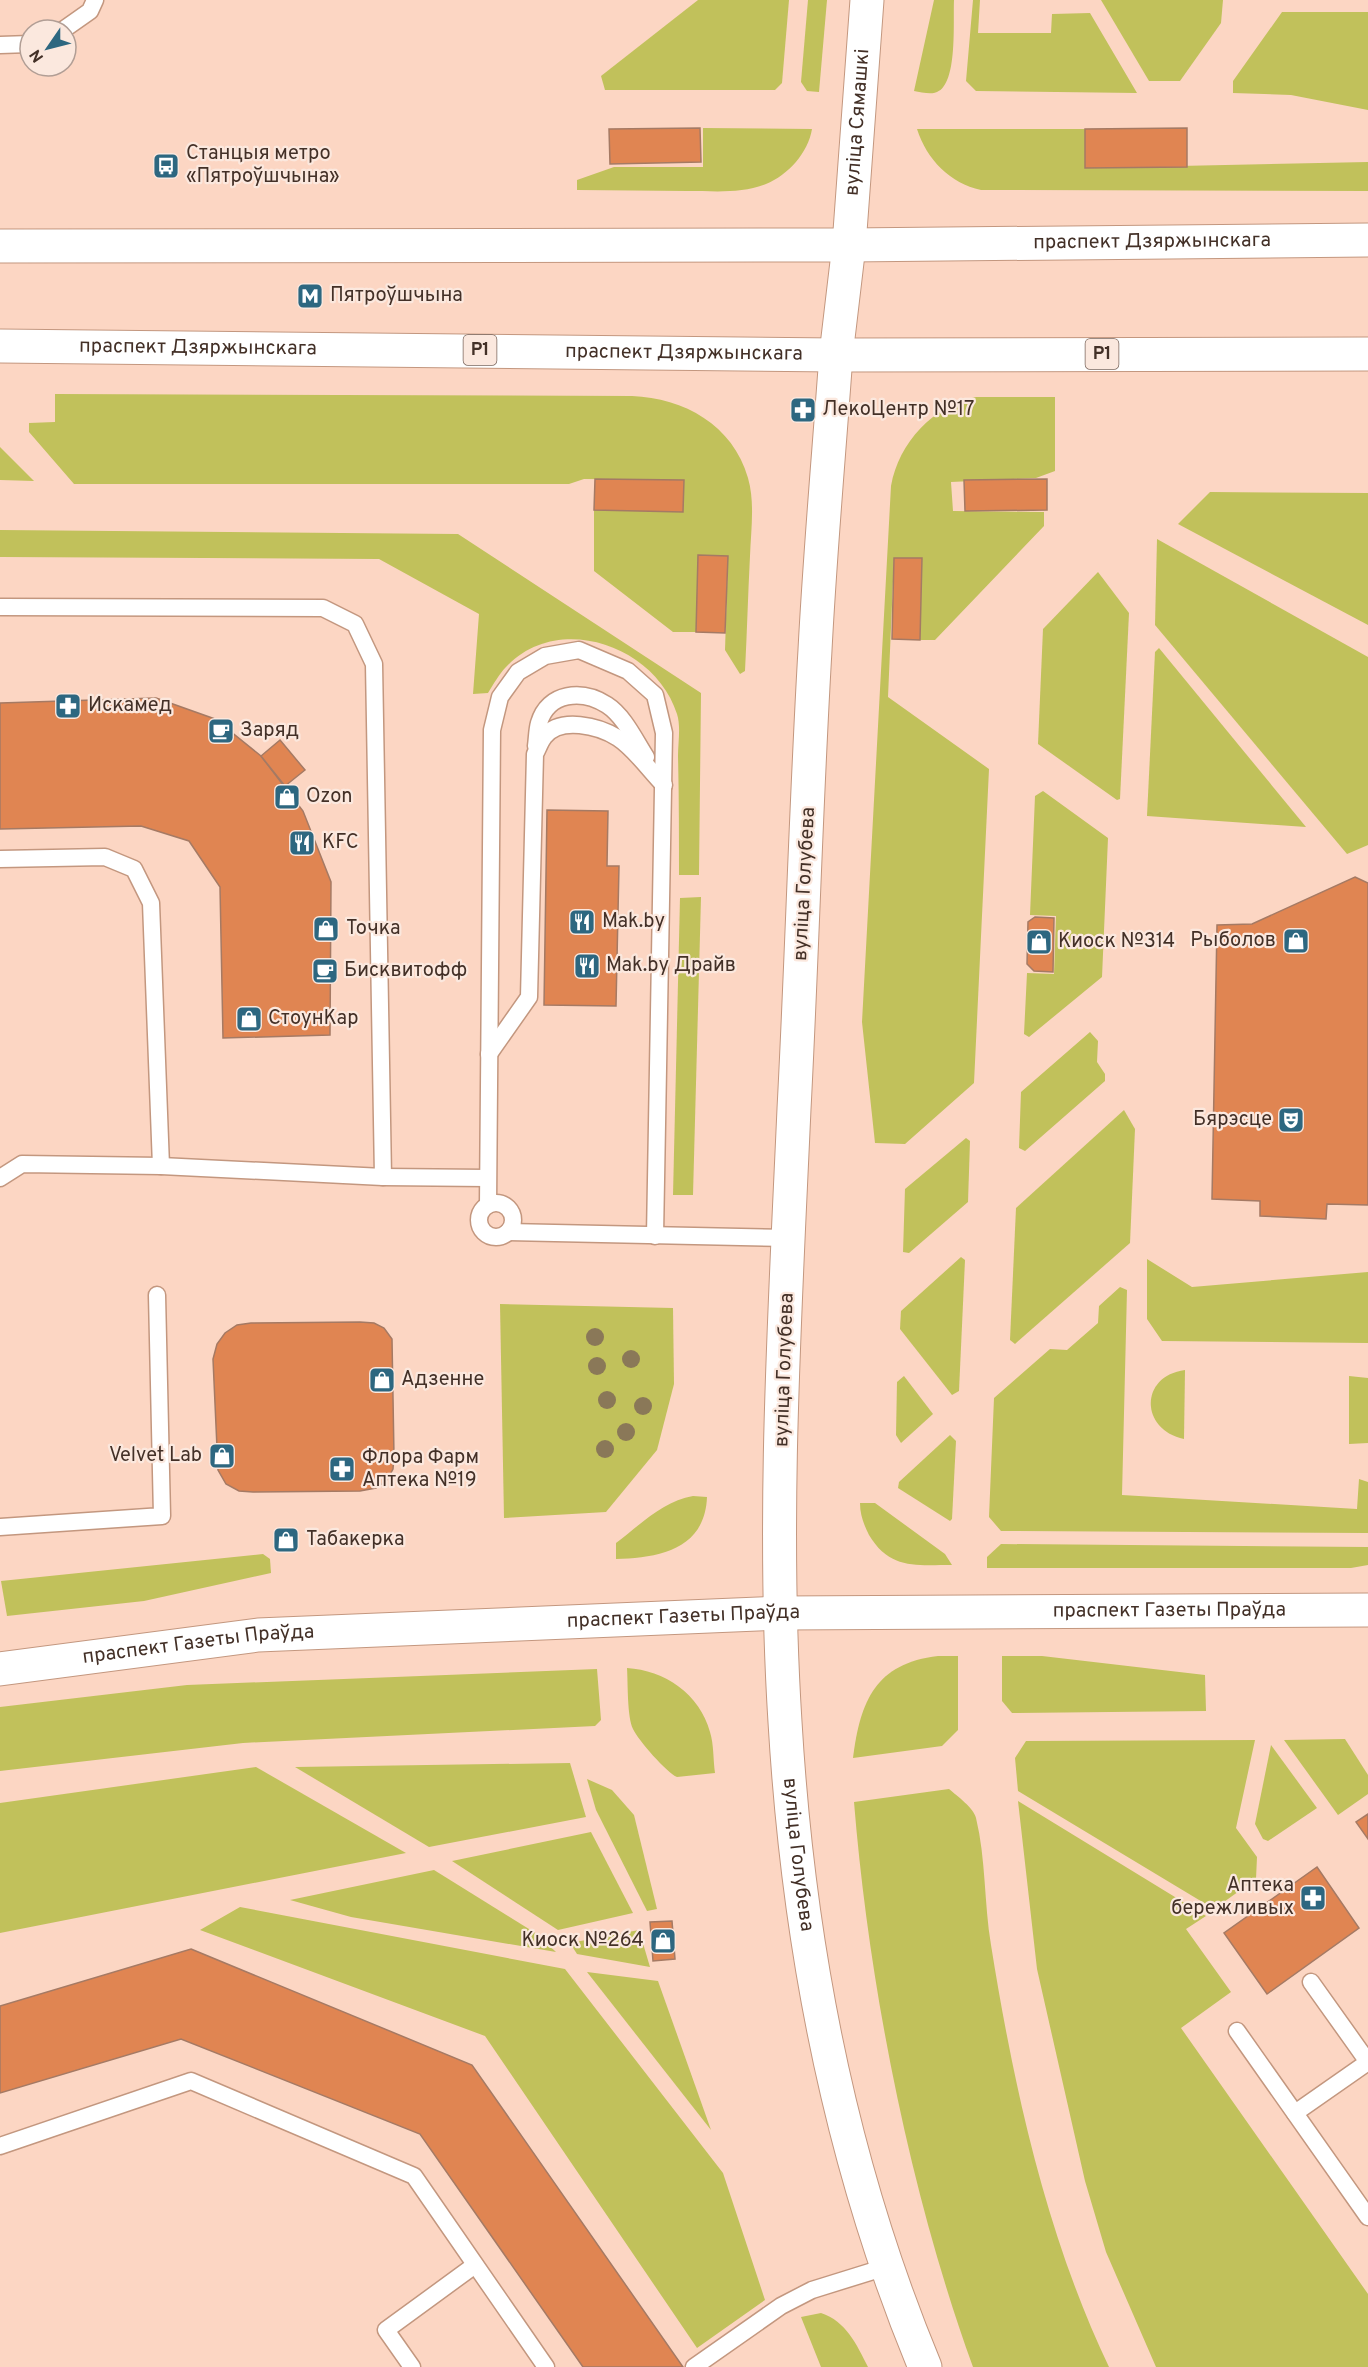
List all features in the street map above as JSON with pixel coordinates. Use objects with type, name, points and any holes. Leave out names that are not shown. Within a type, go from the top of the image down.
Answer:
[{"type":"main road","name":"вуліца Сямашкі","points":[[836,355],[849,245],[867,0]]},
{"type":"main road","name":"праспект Дзяржынскага","points":[[0,246],[849,245],[1368,240]]},
{"type":"main road","name":"праспект Дзяржынскага","points":[[0,346],[836,355],[1368,354]]},
{"type":"main road","name":"вуліца Голубева","points":[[836,355],[815,649],[789,1238],[781,1482],[782,1613],[789,1775],[805,1922],[839,2100],[861,2190],[886,2267],[925,2367]]},
{"type":"main road","name":"праспект Газеты Праўда","points":[[0,1669],[258,1635],[782,1613],[1368,1610]]},
{"type":"lane","points":[[78,19],[90,11],[95,0]]},
{"type":"lane","points":[[0,45],[18,44]]},
{"type":"lane","points":[[0,607],[323,608],[355,624],[374,664],[383,1177]]},
{"type":"lane","points":[[655,1236],[664,734],[655,695],[628,671],[579,650],[545,656],[518,672],[500,697],[492,730],[488,1206],[480,1220],[484,1230],[499,1236],[508,1232],[655,1236],[789,1238]]},
{"type":"lane","points":[[489,1054],[529,997],[535,754],[539,723],[548,704],[564,696],[586,696],[608,706],[628,728],[664,786]]},
{"type":"lane","points":[[535,754],[544,736],[562,726],[577,725],[600,730],[619,739],[664,786]]},
{"type":"lane","points":[[0,859],[105,857],[134,869],[152,903],[161,1166]]},
{"type":"lane","points":[[0,1178],[22,1164],[161,1166],[383,1177],[487,1178]]},
{"type":"lane","points":[[488,1206],[498,1203],[511,1211],[513,1221],[508,1232]]},
{"type":"lane","points":[[0,1527],[162,1516],[157,1295]]},
{"type":"lane","points":[[1294,2113],[1368,2062],[1311,1982]]},
{"type":"lane","points":[[1237,2031],[1368,2217]]},
{"type":"lane","points":[[0,2146],[191,2081],[414,2176],[546,2367]]},
{"type":"lane","points":[[412,2367],[386,2330],[475,2265]]},
{"type":"lane","points":[[694,2367],[781,2306],[813,2290],[886,2267]]},
{"type":"shaded area","points":[[698,0],[789,0],[782,83],[775,90],[605,90],[601,76]]},
{"type":"shaded area","points":[[808,0],[827,0],[819,92],[807,91],[801,82]]},
{"type":"shaded area","points":[[934,0],[954,0],[951,65],[944,87],[937,92],[914,91]]},
{"type":"shaded area","points":[[973,0],[980,0],[978,33],[1051,33],[1052,14],[1090,13],[1137,93],[976,91],[966,81]]},
{"type":"shaded area","points":[[1101,0],[1223,0],[1221,23],[1180,81],[1149,81]]},
{"type":"shaded area","points":[[1282,12],[1368,12],[1368,110],[1291,95],[1233,93],[1233,81]]},
{"type":"shaded area","points":[[703,128],[812,129],[810,138],[796,162],[782,175],[757,187],[738,191],[577,190],[577,180],[614,167],[703,167]]},
{"type":"shaded area","points":[[917,129],[1085,129],[1085,168],[1368,162],[1368,191],[981,190],[959,182],[941,168],[927,151]]},
{"type":"shaded area","points":[[55,394],[632,396],[670,402],[688,409],[718,429],[731,443],[741,459],[750,487],[752,516],[745,671],[740,674],[725,650],[728,556],[699,556],[696,632],[673,632],[594,571],[594,510],[683,512],[683,480],[584,479],[569,484],[74,484],[29,432],[29,423],[55,422]]},
{"type":"shaded area","points":[[976,397],[1055,397],[1055,471],[1036,478],[951,482],[953,511],[1044,512],[1044,526],[935,640],[920,640],[922,558],[894,558],[888,697],[989,769],[974,1083],[905,1144],[875,1143],[862,1022],[891,486],[902,455],[920,428],[946,409]]},
{"type":"shaded area","points":[[0,447],[34,481],[0,480]]},
{"type":"shaded area","points":[[1210,492],[1368,493],[1368,625],[1178,524]]},
{"type":"shaded area","points":[[0,530],[458,534],[701,693],[699,875],[679,875],[679,729],[677,714],[666,690],[649,670],[627,654],[603,644],[577,639],[552,641],[527,650],[506,667],[488,693],[473,694],[479,614],[379,559],[0,557]]},
{"type":"shaded area","points":[[1157,539],[1368,657],[1368,845],[1347,854],[1155,625]]},
{"type":"shaded area","points":[[1098,572],[1129,613],[1120,799],[1117,800],[1038,744],[1043,629]]},
{"type":"shaded area","points":[[1159,648],[1306,827],[1147,816],[1155,652]]},
{"type":"shaded area","points":[[1043,791],[1108,838],[1102,977],[1029,1037],[1024,1034],[1027,973],[1054,974],[1056,916],[1030,915],[1035,796]]},
{"type":"shaded area","points":[[701,897],[693,1195],[673,1195],[680,898]]},
{"type":"shaded area","points":[[1090,1032],[1098,1041],[1097,1062],[1105,1074],[1105,1081],[1025,1151],[1019,1148],[1021,1092]]},
{"type":"shaded area","points":[[1124,1110],[1135,1129],[1130,1243],[1015,1344],[1010,1340],[1016,1208]]},
{"type":"shaded area","points":[[966,1138],[970,1141],[968,1202],[909,1253],[903,1252],[905,1189]]},
{"type":"shaded area","points":[[961,1257],[965,1260],[959,1391],[952,1395],[900,1329],[901,1311]]},
{"type":"shaded area","points":[[1147,1259],[1192,1287],[1368,1272],[1368,1343],[1162,1341],[1147,1319]]},
{"type":"shaded area","points":[[1120,1287],[1127,1290],[1122,1495],[1357,1509],[1359,1479],[1368,1482],[1368,1533],[1001,1531],[989,1517],[994,1398],[1050,1349],[1067,1350],[1098,1323],[1099,1306]]},
{"type":"shaded area","points":[[500,1304],[673,1308],[674,1384],[657,1450],[606,1512],[504,1518]]},
{"type":"shaded area","points":[[1185,1370],[1184,1439],[1170,1434],[1159,1425],[1153,1415],[1151,1403],[1153,1392],[1159,1382],[1170,1374]]},
{"type":"shaded area","points":[[904,1376],[933,1414],[901,1443],[896,1435],[897,1382]]},
{"type":"shaded area","points":[[1349,1376],[1368,1378],[1368,1443],[1349,1444]]},
{"type":"shaded area","points":[[950,1435],[956,1441],[952,1519],[950,1521],[898,1488],[899,1482]]},
{"type":"shaded area","points":[[693,1496],[707,1497],[704,1515],[698,1529],[688,1540],[663,1553],[616,1559],[616,1543],[662,1508]]},
{"type":"shaded area","points":[[860,1503],[875,1503],[945,1554],[952,1565],[915,1565],[895,1560],[886,1554],[869,1535]]},
{"type":"shaded area","points":[[1001,1544],[1368,1547],[1368,1565],[1351,1568],[987,1568],[987,1557]]},
{"type":"shaded area","points":[[263,1554],[270,1559],[271,1573],[144,1601],[7,1616],[1,1581]]},
{"type":"shaded area","points":[[938,1656],[958,1656],[958,1730],[942,1746],[853,1758],[861,1719],[875,1688],[886,1676],[900,1667],[917,1660]]},
{"type":"shaded area","points":[[1002,1656],[1042,1656],[1205,1675],[1206,1711],[1012,1713],[1002,1701]]},
{"type":"shaded area","points":[[627,1668],[667,1679],[679,1686],[698,1706],[710,1732],[715,1773],[677,1777],[646,1748],[631,1724]]},
{"type":"shaded area","points":[[597,1669],[601,1720],[595,1726],[243,1743],[0,1771],[0,1707],[187,1685]]},
{"type":"shaded area","points":[[1345,1739],[1368,1775],[1368,1794],[1338,1815],[1284,1740]]},
{"type":"shaded area","points":[[1255,1740],[1236,1828],[1257,1857],[1256,1879],[1214,1909],[1018,1791],[1015,1758],[1026,1741]]},
{"type":"shaded area","points":[[1271,1745],[1317,1808],[1268,1841],[1263,1839],[1255,1824]]},
{"type":"shaded area","points":[[570,1763],[586,1817],[429,1847],[295,1767]]},
{"type":"shaded area","points":[[256,1767],[406,1853],[0,1933],[0,1803]]},
{"type":"shaded area","points":[[587,1779],[612,1790],[634,1815],[657,1909],[647,1911],[596,1810]]},
{"type":"shaded area","points":[[949,1789],[975,1814],[982,1849],[991,1945],[1022,2107],[1050,2213],[1067,2265],[1109,2367],[973,2367],[950,2301],[930,2232],[895,2089],[882,2016],[870,1944],[854,1802]]},
{"type":"shaded area","points":[[1018,1801],[1206,1916],[1186,1929],[1231,1992],[1181,2028],[1368,2294],[1368,2367],[1156,2367],[1106,2252],[1085,2181],[1037,1969]]},
{"type":"shaded area","points":[[591,1832],[633,1913],[558,1930],[452,1861]]},
{"type":"shaded area","points":[[434,1870],[537,1934],[556,1952],[351,1917],[290,1900]]},
{"type":"shaded area","points":[[240,1907],[565,1969],[723,2173],[765,2300],[697,2348],[485,2036],[200,1930]]},
{"type":"shaded area","points":[[639,1930],[650,1967],[577,1954],[570,1943]]},
{"type":"shaded area","points":[[587,1972],[658,1981],[711,2130]]},
{"type":"shaded area","points":[[821,2313],[844,2328],[855,2342],[868,2367],[821,2367],[801,2317]]},
{"type":"building","points":[[700,128],[701,162],[610,164],[609,129]]},
{"type":"building","points":[[1187,128],[1187,167],[1085,168],[1085,129]]},
{"type":"building","points":[[595,479],[684,480],[683,512],[594,510]]},
{"type":"building","points":[[1047,479],[1047,510],[965,511],[964,480]]},
{"type":"building","points":[[698,555],[728,556],[725,633],[696,632]]},
{"type":"building","points":[[894,558],[922,558],[920,640],[892,639]]},
{"type":"building","points":[[156,698],[215,719],[261,756],[303,811],[331,882],[330,1035],[223,1038],[220,887],[189,841],[141,826],[0,829],[0,703]]},
{"type":"building","points":[[280,740],[305,770],[285,786],[261,756]]},
{"type":"building","name":"Mak.by","points":[[547,810],[608,811],[607,866],[619,866],[616,1006],[544,1005]]},
{"type":"building","name":"Бярэсце","points":[[1355,877],[1368,883],[1368,1205],[1327,1204],[1326,1219],[1260,1216],[1260,1201],[1212,1199],[1217,925],[1252,924]]},
{"type":"building","points":[[1035,917],[1054,918],[1053,972],[1034,971],[1027,964],[1028,922]]},
{"type":"building","points":[[251,1323],[374,1323],[384,1328],[392,1339],[394,1456],[393,1469],[387,1480],[376,1488],[360,1491],[253,1492],[239,1491],[226,1484],[218,1470],[213,1359],[217,1344],[225,1333],[237,1325]]},
{"type":"building","points":[[1368,1814],[1368,1839],[1356,1822]]},
{"type":"building","points":[[1317,1867],[1359,1928],[1267,1994],[1224,1933]]},
{"type":"building","name":"Киоск №264","points":[[672,1921],[675,1959],[653,1961],[650,1922]]},
{"type":"building","points":[[191,1949],[472,2065],[683,2367],[583,2367],[420,2134],[181,2039],[0,2093],[0,2006]]},
{"type":"place","name":"Станцыя метро «Пятроўшчына»","points":[[166,166]]},
{"type":"place","name":"Пятроўшчына","points":[[310,296]]},
{"type":"place","name":"ЛекоЦентр №17","points":[[803,410]]},
{"type":"place","name":"Искамед","points":[[68,706]]},
{"type":"place","name":"Заряд","points":[[221,731]]},
{"type":"place","name":"Ozon","points":[[287,797]]},
{"type":"place","name":"KFC","points":[[302,843]]},
{"type":"place","name":"Mak.by","points":[[582,922]]},
{"type":"place","name":"Точка","points":[[326,929]]},
{"type":"place","name":"Рыболов","points":[[1296,941]]},
{"type":"place","name":"Киоск №314","points":[[1039,942]]},
{"type":"place","name":"Маk.by Драйв","points":[[587,966]]},
{"type":"place","name":"Бисквитофф","points":[[325,971]]},
{"type":"place","name":"СтоунКар","points":[[249,1019]]},
{"type":"place","name":"Бярэсце","points":[[1291,1120]]},
{"type":"place","name":"Адзенне","points":[[382,1380]]},
{"type":"place","name":"Velvet Lab","points":[[222,1456]]},
{"type":"place","name":"Флора Фарм Аптека №19","points":[[342,1469]]},
{"type":"place","name":"Табакерка","points":[[286,1540]]},
{"type":"place","name":"Аптека бережливых","points":[[1313,1898]]},
{"type":"place","name":"Киоск №264","points":[[663,1941]]}]
